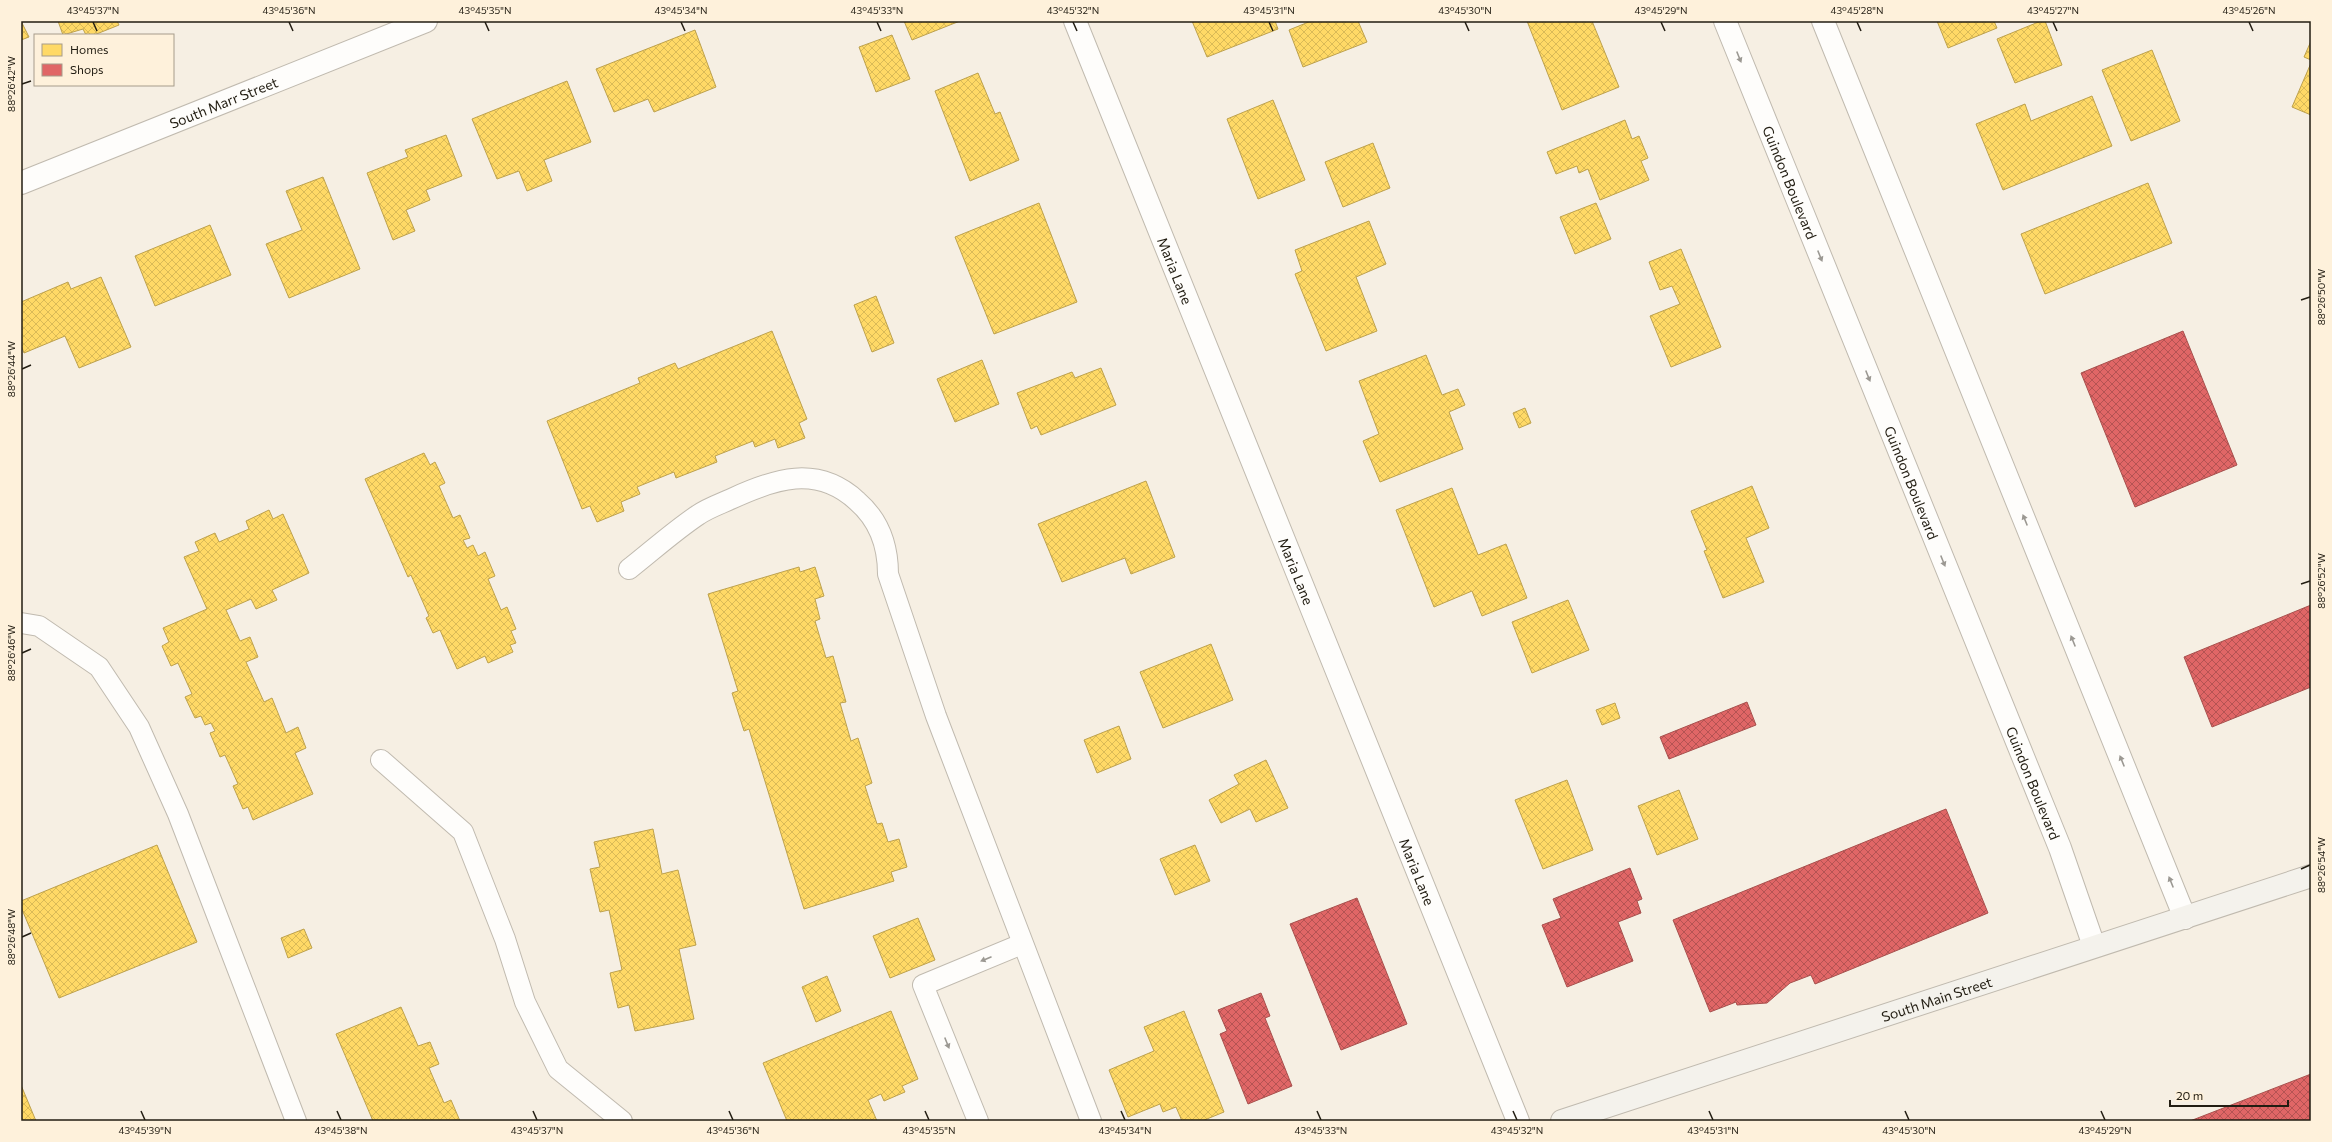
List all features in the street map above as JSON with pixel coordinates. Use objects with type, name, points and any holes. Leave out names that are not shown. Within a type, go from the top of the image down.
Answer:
[{"type":"main road","name":"South Main Street","points":[[1562,1121],[2311,876]]},
{"type":"street","name":"South Marr Street","points":[[21,183],[426,21]]},
{"type":"street","name":"Maria Lane","points":[[1075,21],[1518,1121]]},
{"type":"street","name":"Guindon Boulevard","points":[[1725,21],[2060,848],[2094,946]]},
{"type":"street","points":[[1823,21],[2185,918]]},
{"type":"lane","points":[[629,569],[698,514],[750,489],[773,481],[798,478],[822,482],[844,491],[871,516],[883,538],[888,561],[888,574],[936,716],[1091,1121]]},
{"type":"lane","points":[[21,623],[39,626],[99,667],[139,727],[178,814],[296,1121]]},
{"type":"lane","points":[[381,760],[463,832],[505,939],[525,1002],[558,1069],[622,1121]]},
{"type":"lane","points":[[978,1121],[923,985],[1022,944]]},
{"type":"building: Homes","points":[[21,21],[29,37],[21,40]]},
{"type":"building: Homes","points":[[58,21],[117,21],[119,25],[96,34],[86,34],[83,29],[63,34]]},
{"type":"building: Homes","points":[[904,21],[960,21],[912,40]]},
{"type":"building: Homes","points":[[1192,21],[1275,21],[1278,29],[1207,57]]},
{"type":"building: Homes","points":[[1311,21],[1358,21],[1367,42],[1303,67],[1289,30]]},
{"type":"building: Homes","points":[[1527,21],[1592,21],[1619,87],[1562,110]]},
{"type":"building: Homes","points":[[1937,21],[1994,21],[1997,28],[1948,48]]},
{"type":"building: Homes","points":[[2041,21],[2045,21],[2062,65],[2015,83],[1997,39]]},
{"type":"building: Homes","points":[[695,30],[716,87],[654,112],[648,99],[614,112],[596,69]]},
{"type":"building: Homes","points":[[892,35],[910,79],[876,92],[859,47]]},
{"type":"building: Homes","points":[[2311,41],[2311,60],[2304,57]]},
{"type":"building: Homes","points":[[2152,50],[2180,121],[2131,141],[2102,70]]},
{"type":"building: Homes","points":[[2311,63],[2311,115],[2292,107]]},
{"type":"building: Homes","points":[[978,73],[995,114],[1000,112],[1019,160],[970,181],[935,91]]},
{"type":"building: Homes","points":[[567,81],[591,142],[544,160],[552,181],[527,191],[519,171],[497,179],[472,119]]},
{"type":"building: Homes","points":[[2092,96],[2112,146],[2003,190],[1976,124],[2025,104],[2031,121]]},
{"type":"building: Homes","points":[[1273,100],[1305,180],[1258,199],[1227,119]]},
{"type":"building: Homes","points":[[1625,120],[1632,139],[1639,136],[1648,158],[1641,161],[1649,180],[1600,200],[1588,169],[1579,173],[1577,166],[1556,174],[1547,152]]},
{"type":"building: Homes","points":[[446,135],[462,176],[426,190],[430,200],[406,210],[415,231],[393,240],[367,173],[408,157],[405,150]]},
{"type":"building: Homes","points":[[1373,143],[1390,188],[1343,207],[1325,162]]},
{"type":"building: Homes","points":[[323,177],[360,269],[289,298],[266,244],[302,230],[286,191]]},
{"type":"building: Homes","points":[[2148,183],[2172,243],[2045,294],[2021,234]]},
{"type":"building: Homes","points":[[1039,203],[1077,302],[994,334],[955,237]]},
{"type":"building: Homes","points":[[1596,203],[1611,239],[1575,254],[1560,217]]},
{"type":"building: Homes","points":[[1369,221],[1386,264],[1356,277],[1377,331],[1326,351],[1295,274],[1302,271],[1295,250]]},
{"type":"building: Homes","points":[[210,225],[231,275],[155,306],[135,256]]},
{"type":"building: Homes","points":[[1681,249],[1721,347],[1671,367],[1650,316],[1680,304],[1672,286],[1660,290],[1649,262]]},
{"type":"building: Homes","points":[[101,277],[131,347],[79,368],[65,336],[24,353],[21,345],[21,302],[68,282],[71,289]]},
{"type":"building: Homes","points":[[876,296],[894,343],[872,352],[854,305]]},
{"type":"building: Homes","points":[[772,331],[807,419],[799,423],[805,438],[778,448],[775,439],[755,447],[753,441],[715,456],[717,462],[676,478],[674,472],[637,487],[640,494],[621,502],[624,511],[597,522],[590,506],[582,509],[547,421],[640,383],[638,378],[675,363],[678,369]]},
{"type":"building: Homes","points":[[1426,355],[1442,395],[1458,389],[1465,405],[1449,412],[1463,449],[1380,482],[1363,441],[1379,434],[1359,381]]},
{"type":"building: Homes","points":[[982,360],[999,404],[955,422],[937,379]]},
{"type":"building: Homes","points":[[1101,368],[1116,405],[1041,435],[1037,426],[1031,429],[1017,393],[1072,372],[1075,378]]},
{"type":"building: Homes","points":[[1525,408],[1531,423],[1519,428],[1513,413]]},
{"type":"building: Homes","points":[[424,453],[430,465],[435,462],[445,483],[439,486],[453,518],[460,515],[470,538],[463,540],[467,548],[473,545],[478,556],[485,552],[495,576],[488,579],[501,610],[507,607],[516,629],[511,631],[516,643],[510,645],[513,652],[488,663],[485,656],[457,669],[440,630],[433,633],[426,618],[429,616],[411,575],[408,577],[365,479]]},
{"type":"building: Homes","points":[[1146,481],[1175,557],[1131,574],[1125,558],[1062,582],[1038,524]]},
{"type":"building: Homes","points":[[1752,486],[1769,528],[1746,538],[1764,582],[1723,598],[1704,551],[1707,550],[1691,511]]},
{"type":"building: Homes","points":[[1452,488],[1478,555],[1506,544],[1527,598],[1482,616],[1472,591],[1434,607],[1396,510]]},
{"type":"building: Homes","points":[[269,510],[273,519],[283,514],[309,573],[272,590],[277,600],[256,609],[251,599],[226,610],[240,641],[250,637],[258,657],[246,662],[264,702],[272,698],[286,733],[298,727],[306,748],[295,753],[313,794],[253,820],[248,807],[243,809],[233,786],[238,784],[225,755],[220,757],[210,733],[215,731],[211,723],[205,725],[201,716],[195,718],[185,697],[192,694],[178,663],[171,666],[162,646],[169,642],[163,628],[207,609],[184,557],[199,551],[195,542],[215,533],[219,542],[249,529],[246,521]]},
{"type":"building: Homes","points":[[799,567],[800,572],[815,567],[824,596],[815,599],[820,619],[815,621],[826,658],[833,656],[846,702],[840,703],[851,741],[858,738],[872,783],[865,786],[877,824],[882,823],[888,842],[899,839],[907,867],[891,872],[894,881],[804,909],[749,729],[744,731],[732,693],[738,691],[708,594]]},
{"type":"building: Homes","points":[[1568,600],[1589,650],[1532,673],[1512,622]]},
{"type":"building: Homes","points":[[1211,644],[1233,700],[1163,728],[1140,672]]},
{"type":"building: Homes","points":[[1615,703],[1620,718],[1602,725],[1596,710]]},
{"type":"building: Homes","points":[[1119,726],[1131,759],[1097,773],[1084,740]]},
{"type":"building: Homes","points":[[1266,760],[1288,808],[1256,822],[1250,809],[1221,823],[1209,800],[1239,784],[1234,775]]},
{"type":"building: Homes","points":[[1567,780],[1593,850],[1543,869],[1515,800]]},
{"type":"building: Homes","points":[[1679,790],[1698,839],[1657,855],[1638,806]]},
{"type":"building: Homes","points":[[653,829],[662,874],[678,870],[696,945],[679,949],[694,1019],[635,1031],[629,1005],[618,1008],[610,973],[622,970],[609,910],[600,912],[590,869],[600,867],[594,842]]},
{"type":"building: Homes","points":[[157,845],[197,942],[59,998],[21,907],[21,901]]},
{"type":"building: Homes","points":[[1195,845],[1210,881],[1175,895],[1160,859]]},
{"type":"building: Homes","points":[[918,918],[935,960],[890,978],[873,936]]},
{"type":"building: Homes","points":[[304,929],[312,948],[288,958],[281,938]]},
{"type":"building: Homes","points":[[827,976],[841,1011],[816,1022],[802,987]]},
{"type":"building: Homes","points":[[401,1007],[418,1046],[430,1042],[439,1064],[429,1068],[444,1103],[451,1100],[460,1121],[373,1121],[336,1034]]},
{"type":"building: Homes","points":[[891,1011],[918,1079],[902,1086],[905,1092],[884,1101],[881,1094],[868,1100],[877,1121],[787,1121],[763,1063]]},
{"type":"building: Homes","points":[[1184,1011],[1224,1112],[1202,1121],[1182,1121],[1176,1107],[1163,1112],[1160,1104],[1128,1117],[1109,1070],[1154,1051],[1144,1027]]},
{"type":"building: Homes","points":[[21,1085],[36,1121],[21,1121]]},
{"type":"building: Shops","points":[[2183,331],[2237,465],[2135,507],[2081,373]]},
{"type":"building: Shops","points":[[2311,605],[2311,687],[2212,727],[2184,657]]},
{"type":"building: Shops","points":[[1747,702],[1756,725],[1669,759],[1660,737]]},
{"type":"building: Shops","points":[[1946,809],[1988,913],[1815,984],[1811,975],[1790,983],[1767,1003],[1737,1005],[1736,1002],[1710,1012],[1673,920]]},
{"type":"building: Shops","points":[[1630,868],[1642,899],[1637,901],[1641,913],[1618,922],[1633,961],[1567,987],[1542,925],[1561,918],[1553,899]]},
{"type":"building: Shops","points":[[1357,898],[1407,1024],[1341,1050],[1290,924]]},
{"type":"building: Shops","points":[[1261,993],[1270,1016],[1265,1018],[1292,1086],[1248,1104],[1220,1034],[1227,1031],[1218,1010]]},
{"type":"building: Shops","points":[[2311,1074],[2311,1121],[2190,1121]]}]
